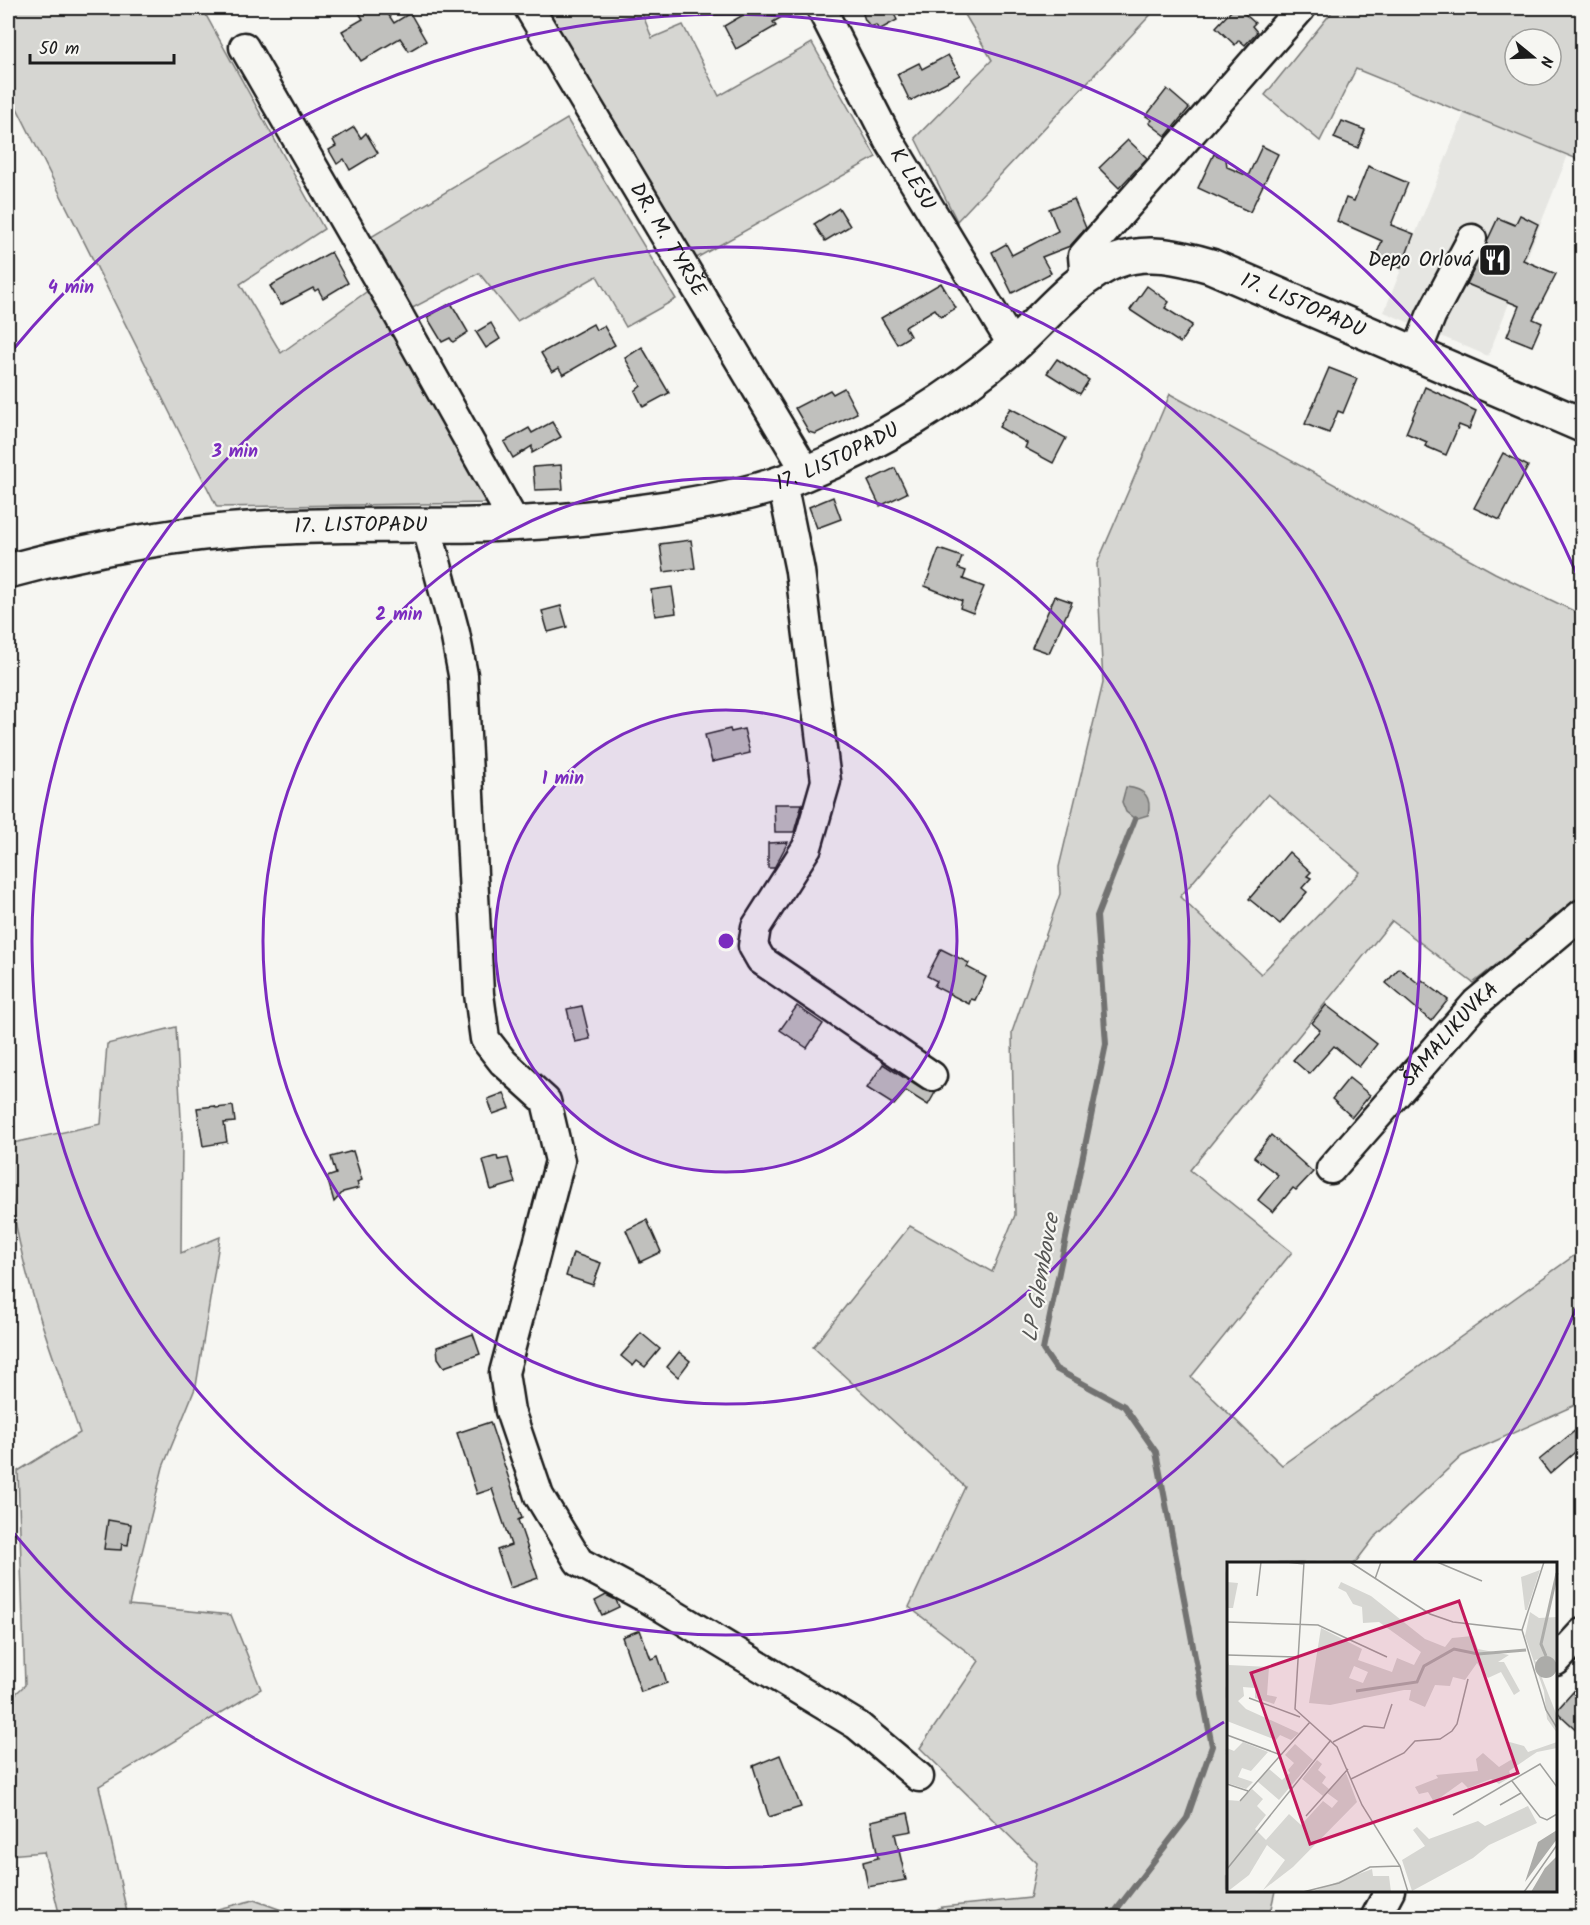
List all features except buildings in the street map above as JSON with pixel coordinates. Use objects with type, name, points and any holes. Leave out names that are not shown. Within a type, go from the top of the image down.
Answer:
[{"type":"main road","name":"17. LISTOPADU","points":[[8,571],[107,549],[237,530],[515,523],[640,512],[731,497],[795,478],[868,444],[971,379],[1013,346],[1085,280],[1115,261],[1131,257],[1166,255],[1211,266],[1582,425]]},
{"type":"street","name":"DR. M. TYRŠE","points":[[529,8],[795,478],[800,571],[825,781],[807,847],[756,927],[753,946],[761,960],[932,1076]]},
{"type":"street","name":"K LESU","points":[[821,8],[888,139],[1013,346]]},
{"type":"street","points":[[1085,280],[1083,256],[1301,8]]},
{"type":"street","points":[[244,47],[515,523]]},
{"type":"street","points":[[1416,354],[1431,316],[1472,240]]},
{"type":"street","points":[[426,524],[455,633],[463,675],[479,994],[485,1039],[503,1062],[546,1101],[560,1161],[504,1372],[510,1411],[539,1496],[579,1562],[650,1600],[857,1725],[920,1777]]},
{"type":"street","name":"ŠAMALIKUVKA","points":[[1331,1169],[1476,1003],[1582,914]]},
{"type":"street","points":[[1557,1660],[1582,1633]]},
{"type":"street","points":[[1375,1917],[1389,1892]]},
{"type":"shaded area","points":[[8,8],[202,8],[324,229],[240,284],[281,353],[380,282],[361,243],[567,119],[676,299],[626,327],[597,276],[517,321],[479,273],[399,315],[491,503],[217,507],[8,90]]},
{"type":"shaded area","points":[[542,8],[640,8],[652,38],[683,25],[719,96],[812,43],[876,157],[693,260]]},
{"type":"shaded area","points":[[969,8],[1157,8],[957,221],[915,138],[992,60],[964,13]]},
{"type":"shaded area","points":[[1335,8],[1582,8],[1582,161],[1356,69],[1320,141],[1265,95]]},
{"type":"shaded area","points":[[1464,113],[1568,155],[1488,356],[1384,312]]},
{"type":"shaded area","points":[[1170,394],[1495,573],[1582,615],[1582,897],[1473,983],[1392,921],[1190,1170],[1292,1252],[1191,1377],[1282,1465],[1582,1250],[1582,1402],[1462,1456],[1374,1538],[1356,1562],[1227,1562],[1227,1892],[1275,1892],[1269,1917],[922,1917],[942,1907],[1030,1898],[1037,1863],[920,1748],[979,1661],[909,1607],[965,1487],[813,1347],[910,1226],[992,1272],[1015,1215],[1012,1032],[1060,894],[1059,867],[1103,683],[1097,564]],"holes":[[[1268,794],[1360,872],[1261,974],[1180,897]]]},
{"type":"shaded area","points":[[1126,787],[1146,795],[1149,803],[1148,815],[1135,819],[1126,812],[1122,802]]},
{"type":"shaded area","points":[[176,1027],[182,1136],[181,1253],[220,1237],[196,1386],[163,1467],[129,1605],[231,1615],[261,1689],[99,1786],[128,1917],[60,1917],[44,1852],[8,1855],[8,1701],[25,1685],[18,1471],[80,1433],[43,1327],[22,1255],[10,1181],[8,1144],[101,1124],[107,1044]]},
{"type":"shaded area","points":[[254,1900],[298,1916],[185,1917]]},
{"type":"waterway","name":"LP Glembovce","points":[[1110,1918],[1187,1818],[1212,1746],[1156,1452],[1124,1406],[1056,1369],[1043,1350],[1106,1044],[1097,916],[1135,819]]},
{"type":"place","name":"Depo Orlová","points":[[1495,260]]}]
